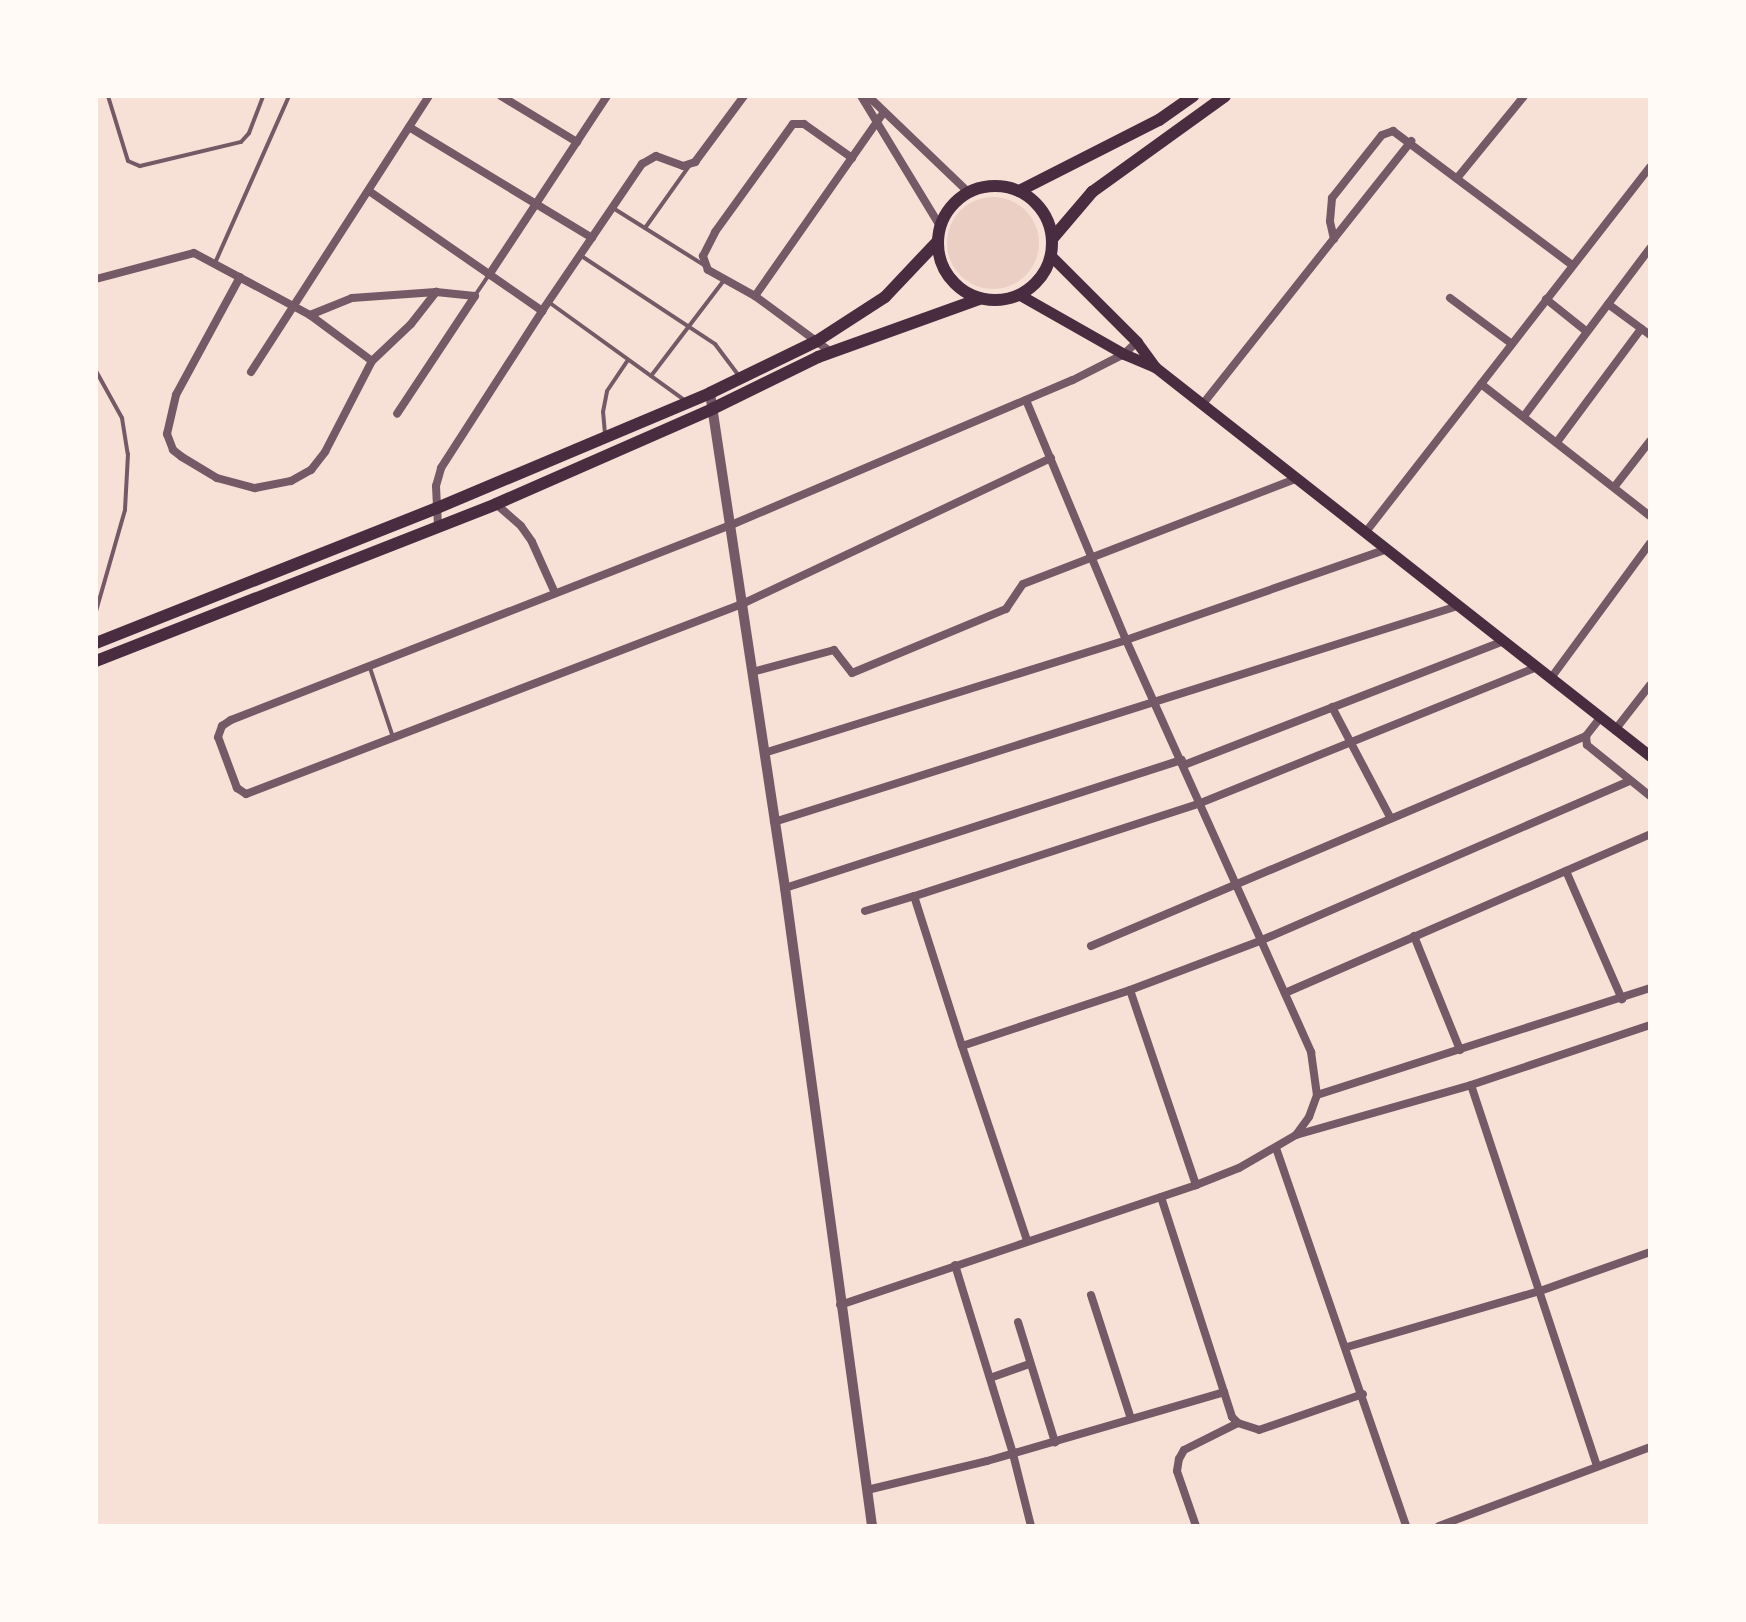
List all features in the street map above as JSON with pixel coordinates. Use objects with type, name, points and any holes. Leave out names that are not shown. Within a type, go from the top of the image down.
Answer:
[{"type":"main road","points":[[1019,191],[1159,120],[1193,96]]},
{"type":"main road","points":[[1052,239],[1092,192],[1225,96]]},
{"type":"main road","points":[[98,652],[496,504],[712,409],[831,352],[979,299],[1000,301],[1020,295],[1045,272],[1051,256],[1052,239],[1042,210],[1019,191],[984,186],[968,192],[950,206],[940,226],[937,242],[944,271],[953,283],[979,299]]},
{"type":"main road","points":[[98,652],[710,393],[817,341],[885,297],[937,242]]},
{"type":"main road","points":[[1051,256],[1137,342],[1155,367],[1650,756]]},
{"type":"main road","points":[[1020,295],[1124,354],[1155,367]]},
{"type":"street","points":[[251,372],[429,96]]},
{"type":"street","points":[[501,96],[577,142]]},
{"type":"street","points":[[489,275],[607,96]]},
{"type":"street","points":[[438,526],[436,486],[441,468],[613,208],[648,160],[656,156],[689,166],[744,96]]},
{"type":"street","points":[[861,96],[940,226]]},
{"type":"street","points":[[868,96],[968,192]]},
{"type":"street","points":[[1458,177],[1524,96]]},
{"type":"street","points":[[755,296],[884,112]]},
{"type":"street","points":[[831,352],[755,296],[704,265],[703,256],[715,232],[793,124],[804,124],[852,158]]},
{"type":"street","points":[[409,127],[592,238]]},
{"type":"street","points":[[1334,239],[1330,209],[1339,187],[1382,135],[1393,131],[1411,141],[1572,265]]},
{"type":"street","points":[[1202,405],[1411,141]]},
{"type":"street","points":[[1365,533],[1650,167]]},
{"type":"street","points":[[369,191],[542,311]]},
{"type":"street","points":[[1524,416],[1650,248]]},
{"type":"street","points":[[96,279],[194,253],[310,315],[372,361]]},
{"type":"street","points":[[240,277],[187,372],[169,414],[169,443],[182,457],[217,478],[255,488],[291,481],[311,470],[325,452],[372,361],[411,324],[436,292]]},
{"type":"street","points":[[310,315],[352,298],[436,292],[475,296],[397,414]]},
{"type":"street","points":[[1450,298],[1512,344]]},
{"type":"street","points":[[1546,299],[1586,331]]},
{"type":"street","points":[[1608,304],[1650,335]]},
{"type":"street","points":[[1557,442],[1641,329]]},
{"type":"street","points":[[1051,458],[742,604],[246,794],[237,788],[218,737],[222,726],[231,720],[731,525],[1026,400],[1124,354],[1137,342]]},
{"type":"street","points":[[1481,384],[1650,516]]},
{"type":"street","points":[[710,393],[785,888],[872,1526]]},
{"type":"street","points":[[1026,400],[1126,640],[1237,881],[1311,1052],[1317,1095],[1309,1117],[1296,1135]]},
{"type":"street","points":[[1615,486],[1650,441]]},
{"type":"street","points":[[752,672],[834,650],[852,673],[1006,609],[1023,584],[1297,478]]},
{"type":"street","points":[[496,504],[521,526],[532,542],[555,593]]},
{"type":"street","points":[[1551,678],[1650,543]]},
{"type":"street","points":[[764,753],[1126,640],[1385,550]]},
{"type":"street","points":[[774,822],[1458,606]]},
{"type":"street","points":[[785,888],[1183,762],[1504,641]]},
{"type":"street","points":[[865,911],[1201,803],[1537,667]]},
{"type":"street","points":[[1615,730],[1650,685]]},
{"type":"street","points":[[1332,707],[1390,817]]},
{"type":"street","points":[[1091,946],[1237,881],[1586,736],[1600,718]]},
{"type":"street","points":[[1586,736],[1592,750],[1650,796]]},
{"type":"street","points":[[962,1046],[1130,990],[1262,940],[1630,781]]},
{"type":"street","points":[[1285,993],[1650,834]]},
{"type":"street","points":[[1566,871],[1622,999]]},
{"type":"street","points":[[914,896],[1027,1240]]},
{"type":"street","points":[[1414,936],[1460,1050]]},
{"type":"street","points":[[1317,1095],[1650,988]]},
{"type":"street","points":[[1130,990],[1196,1185]]},
{"type":"street","points":[[840,1305],[1196,1185],[1239,1168],[1296,1135],[1471,1085],[1650,1025]]},
{"type":"street","points":[[1471,1085],[1597,1465]]},
{"type":"street","points":[[1276,1148],[1347,1347],[1406,1526]]},
{"type":"street","points":[[1161,1197],[1224,1392],[1238,1423]]},
{"type":"street","points":[[1347,1347],[1540,1291],[1650,1252]]},
{"type":"street","points":[[955,1265],[1013,1454],[1031,1526]]},
{"type":"street","points":[[1091,1295],[1131,1419]]},
{"type":"street","points":[[1018,1322],[1055,1442]]},
{"type":"street","points":[[990,1378],[1029,1364]]},
{"type":"street","points":[[867,1490],[1013,1454],[1224,1392]]},
{"type":"street","points":[[1196,1526],[1177,1471],[1184,1450],[1238,1423],[1259,1430],[1363,1394]]},
{"type":"street","points":[[1439,1526],[1650,1447]]},
{"type":"lane","points":[[108,96],[128,161],[140,166],[241,142],[249,133],[263,96]]},
{"type":"lane","points":[[215,263],[289,96]]},
{"type":"lane","points":[[645,228],[689,166]]},
{"type":"lane","points":[[613,208],[704,265]]},
{"type":"lane","points":[[580,255],[715,344],[740,378]]},
{"type":"lane","points":[[475,296],[489,275]]},
{"type":"lane","points":[[651,376],[725,279]]},
{"type":"lane","points":[[548,302],[688,402]]},
{"type":"lane","points":[[606,437],[603,412],[607,391],[628,360]]},
{"type":"lane","points":[[96,371],[122,418],[128,454],[125,510],[96,611]]},
{"type":"lane","points":[[369,666],[393,737]]},
{"type":"shaded area","points":[[993,197],[1011,201],[1026,210],[1035,225],[1039,243],[1035,261],[1026,276],[1011,285],[993,289],[975,285],[960,276],[951,261],[947,243],[951,225],[960,210],[975,201]]}]
